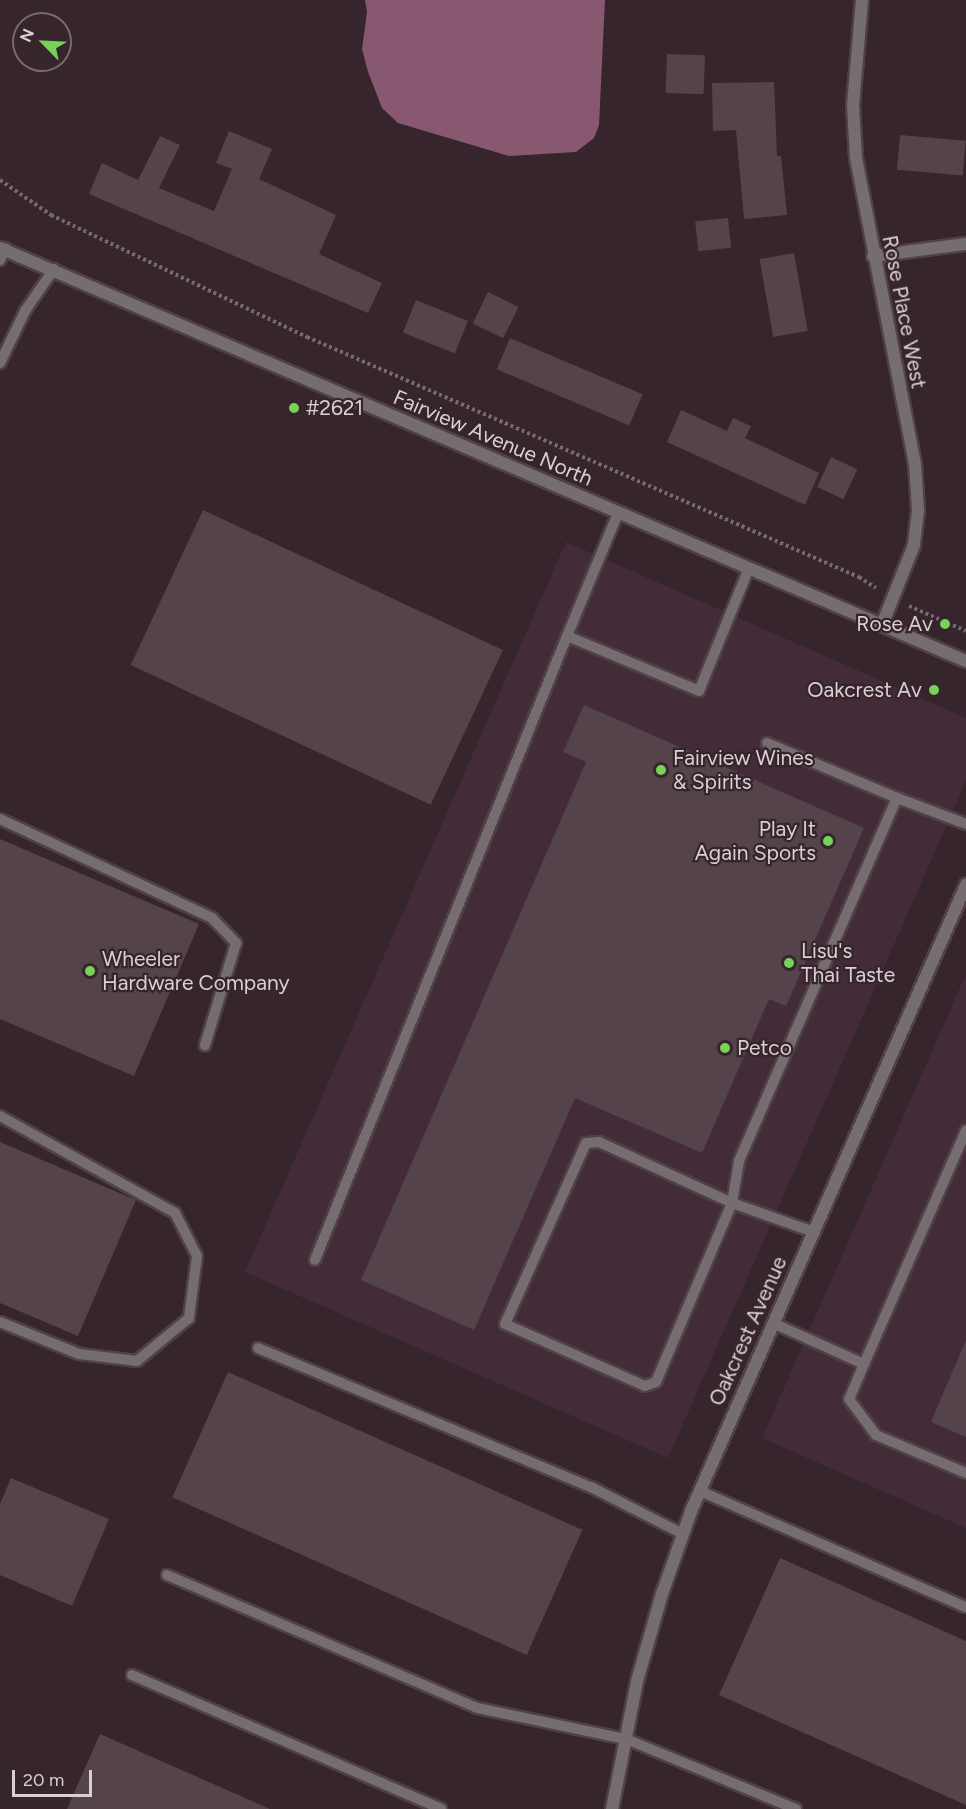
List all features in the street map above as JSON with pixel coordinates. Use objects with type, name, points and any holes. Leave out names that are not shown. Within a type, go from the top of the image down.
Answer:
[{"type":"street","name":"Rose Place West","points":[[862,0],[853,105],[856,158],[917,477],[914,545],[882,625]]},
{"type":"street","points":[[873,256],[966,244]]},
{"type":"street","name":"Fairview Avenue North","points":[[2,246],[966,661]]},
{"type":"street","name":"Oakcrest Avenue","points":[[612,1809],[626,1739],[656,1616],[683,1534],[773,1323],[966,885]]},
{"type":"lane","points":[[0,260],[2,246]]},
{"type":"lane","points":[[0,363],[25,311],[54,269]]},
{"type":"lane","points":[[315,1260],[618,513]]},
{"type":"lane","points":[[567,636],[699,692],[749,568]]},
{"type":"lane","points":[[767,743],[897,798],[966,824]]},
{"type":"lane","points":[[814,1232],[732,1203],[599,1142],[586,1143],[505,1324],[645,1386],[656,1382],[732,1203],[739,1161],[897,798]]},
{"type":"lane","points":[[0,819],[212,918],[236,943],[205,1045]]},
{"type":"lane","points":[[0,1116],[175,1213],[197,1256],[189,1318],[137,1361],[79,1354],[0,1322]]},
{"type":"lane","points":[[966,1130],[849,1399],[876,1435],[966,1473]]},
{"type":"lane","points":[[773,1323],[864,1364]]},
{"type":"lane","points":[[258,1347],[591,1488],[683,1534]]},
{"type":"lane","points":[[700,1491],[966,1607]]},
{"type":"lane","points":[[167,1575],[477,1708],[626,1739],[796,1809]]},
{"type":"lane","points":[[132,1675],[441,1809]]},
{"type":"path","points":[[0,180],[51,215],[307,337],[859,577],[893,599],[966,631]]},
{"type":"shaded area","points":[[365,0],[605,0],[599,125],[594,138],[576,152],[509,156],[398,123],[382,108],[368,72],[362,49],[367,12]]},
{"type":"shaded area","points":[[566,542],[966,718],[966,781],[668,1458],[245,1272]]},
{"type":"shaded area","points":[[966,974],[966,1528],[762,1438]]},
{"type":"building","points":[[667,54],[705,55],[704,94],[666,93]]},
{"type":"building","points":[[774,82],[777,156],[781,156],[787,215],[744,219],[736,130],[713,131],[712,83]]},
{"type":"building","points":[[229,131],[272,149],[259,179],[336,215],[319,254],[382,283],[368,313],[89,194],[102,163],[138,180],[160,136],[180,145],[159,188],[214,211],[232,169],[216,163]]},
{"type":"building","points":[[900,135],[966,141],[963,176],[897,170]]},
{"type":"building","points":[[728,218],[731,248],[698,251],[695,221]]},
{"type":"building","points":[[794,253],[808,331],[773,337],[760,259]]},
{"type":"building","points":[[488,292],[519,307],[503,338],[473,323]]},
{"type":"building","points":[[416,300],[468,321],[455,353],[403,332]]},
{"type":"building","points":[[510,338],[643,394],[629,426],[497,369]]},
{"type":"building","points":[[681,410],[727,431],[733,418],[751,426],[745,438],[819,473],[805,505],[667,442]]},
{"type":"building","points":[[831,457],[857,469],[843,499],[817,487]]},
{"type":"building","points":[[203,510],[503,650],[431,805],[131,665]]},
{"type":"building","points":[[584,705],[864,828],[786,1006],[769,999],[702,1153],[575,1098],[474,1330],[361,1280],[586,762],[563,752]]},
{"type":"building","name":"Wheeler Hardware Company","points":[[0,839],[199,924],[134,1076],[0,1019]]},
{"type":"building","points":[[0,1142],[136,1200],[78,1336],[0,1303]]},
{"type":"building","points":[[966,1340],[966,1437],[931,1422]]},
{"type":"building","points":[[228,1372],[582,1530],[527,1655],[172,1497]]},
{"type":"building","points":[[11,1478],[109,1519],[72,1606],[0,1575],[0,1504]]},
{"type":"building","points":[[780,1558],[966,1641],[966,1805],[719,1695]]},
{"type":"building","points":[[100,1734],[270,1809],[67,1809]]},
{"type":"place","name":"#2621","points":[[294,408]]},
{"type":"place","name":"Rose Av","points":[[945,624]]},
{"type":"place","name":"Oakcrest Av","points":[[934,690]]},
{"type":"place","name":"Fairview Wines & Spirits","points":[[661,770]]},
{"type":"place","name":"Play It Again Sports","points":[[828,841]]},
{"type":"place","name":"Lisu's Thai Taste","points":[[789,963]]},
{"type":"place","name":"Wheeler Hardware Company","points":[[90,971]]},
{"type":"place","name":"Petco","points":[[725,1048]]}]
